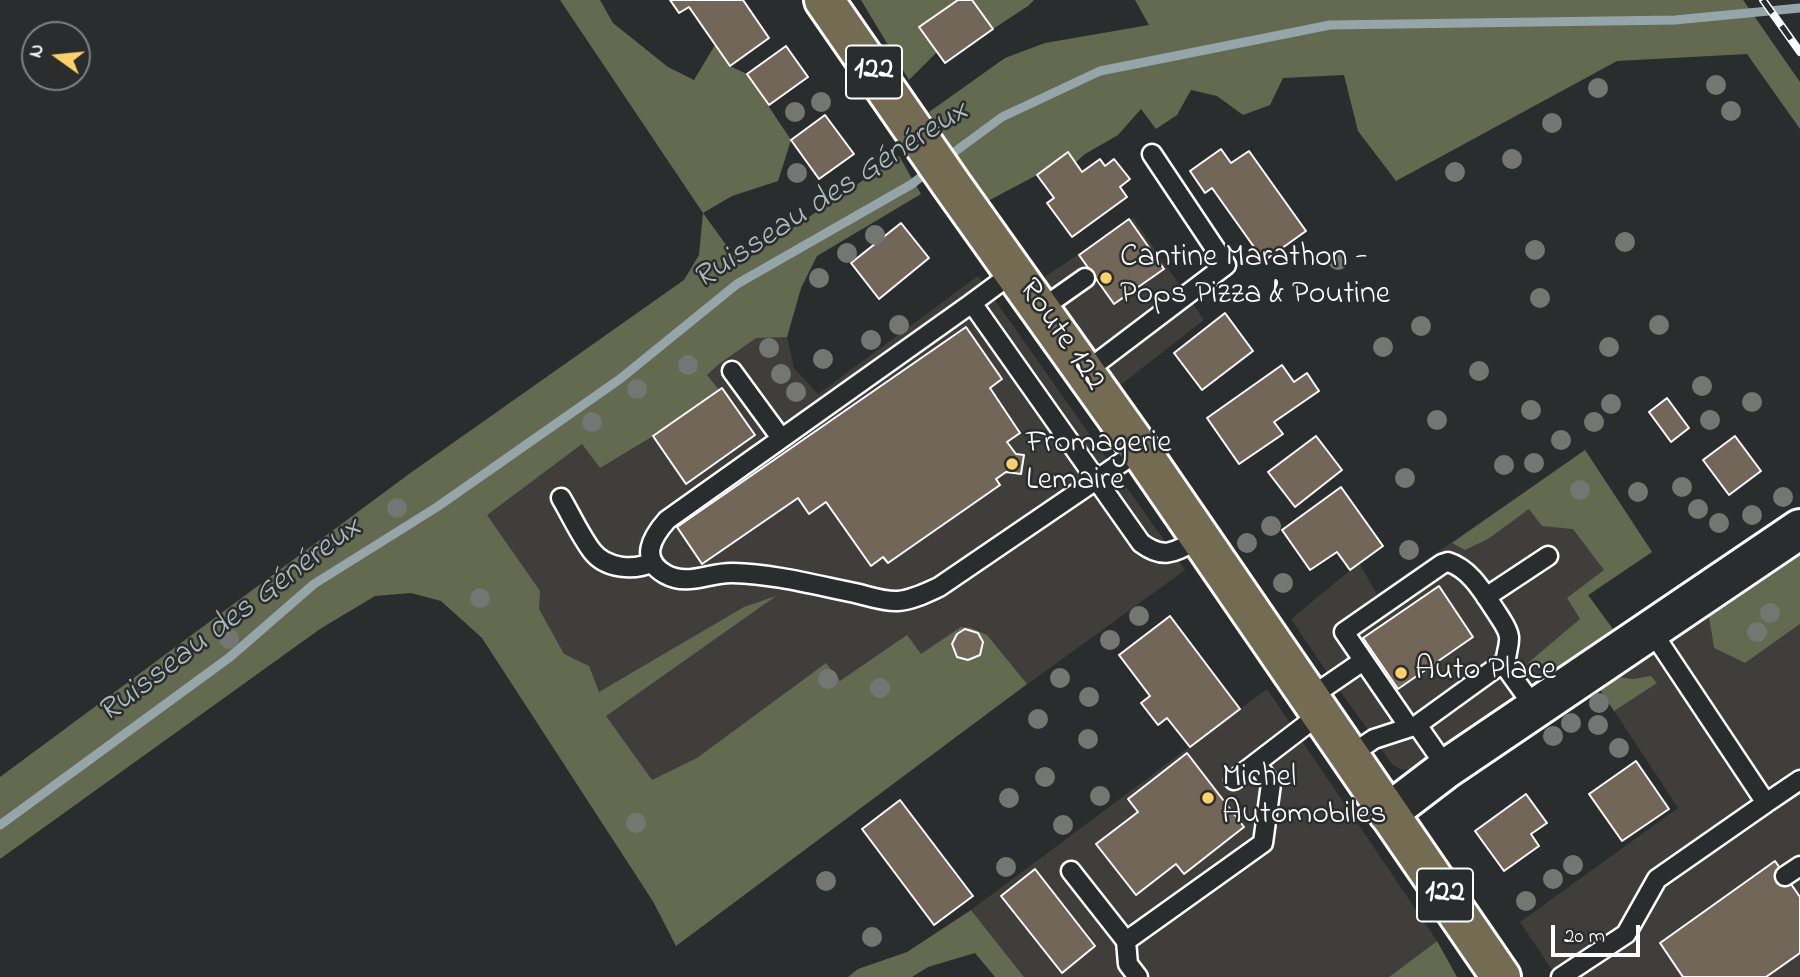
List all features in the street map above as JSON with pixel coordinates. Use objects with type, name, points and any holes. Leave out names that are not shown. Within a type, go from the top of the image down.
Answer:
[{"type":"main road","name":"Route 122","points":[[824,0],[1140,450],[1388,813]]},
{"type":"main road","name":"122","points":[[1388,813],[1501,977]]},
{"type":"street","points":[[1388,813],[1447,768],[1800,528]]},
{"type":"lane","points":[[1085,372],[1226,265],[1152,154]]},
{"type":"lane","points":[[1014,272],[667,520],[654,536],[650,548],[655,566],[679,580],[690,581],[734,573],[788,580],[896,601],[922,596],[1140,450]]},
{"type":"lane","points":[[1041,309],[1085,278]]},
{"type":"lane","points":[[972,303],[1141,542],[1151,551],[1164,554],[1176,551],[1200,538]]},
{"type":"lane","points":[[733,371],[782,438]]},
{"type":"lane","points":[[561,498],[596,555],[624,568],[642,567],[653,562]]},
{"type":"lane","points":[[1486,597],[1548,556]]},
{"type":"lane","points":[[1447,768],[1413,726],[1370,656],[1344,632],[1442,564],[1448,562],[1465,571],[1486,597],[1509,637],[1504,662],[1535,708]]},
{"type":"lane","points":[[1651,629],[1766,803]]},
{"type":"lane","points":[[1234,780],[1256,763],[1370,656]]},
{"type":"lane","points":[[1349,757],[1374,739],[1413,726],[1504,662]]},
{"type":"lane","points":[[1126,941],[1263,843],[1271,783],[1256,763]]},
{"type":"lane","points":[[1562,977],[1626,934],[1657,879],[1800,780]]},
{"type":"lane","points":[[1071,872],[1126,941],[1128,964],[1138,977]]},
{"type":"shaded area","points":[[703,213],[734,256],[759,279],[801,288],[787,337],[794,368],[818,394],[978,276],[1185,570],[941,747],[676,946],[423,464],[684,280],[699,255]]},
{"type":"shaded area","points":[[1133,218],[1204,320],[1115,389],[1040,280]]},
{"type":"shaded area","points":[[1585,450],[1652,552],[1588,596],[1613,629],[1417,767],[1400,769],[1392,764],[1291,619],[1359,563],[1377,594]]},
{"type":"shaded area","points":[[1709,617],[1714,648],[1745,663],[1800,624],[1800,977],[1557,977],[1520,922],[1678,808],[1599,688]]},
{"type":"shaded area","points":[[1267,689],[1437,941],[1389,977],[1024,977],[971,910]]},
{"type":"green space","points":[[560,0],[600,0],[613,23],[668,67],[694,80],[715,45],[730,66],[747,74],[791,140],[778,181],[732,196],[703,213]]},
{"type":"green space","points":[[861,0],[958,0],[920,27],[937,52],[909,80]]},
{"type":"green space","points":[[972,0],[1034,0],[993,29]]},
{"type":"green space","points":[[1135,0],[1743,0],[1800,82],[1800,129],[1747,54],[1617,61],[1396,181],[1358,131],[1344,75],[1283,78],[1270,105],[1243,115],[1217,96],[1191,90],[1177,115],[1156,129],[1141,109],[1118,135],[1075,163],[1037,175],[986,202],[929,112],[1005,58],[1045,43],[1149,25]]},
{"type":"green space","points":[[899,156],[921,194],[817,256],[801,288],[787,337],[756,338],[719,364],[707,375],[719,390],[653,436],[600,468],[582,444],[487,515],[540,591],[539,609],[564,654],[589,666],[599,692],[744,607],[776,596],[606,716],[652,780],[697,758],[826,663],[840,681],[907,635],[921,654],[961,627],[971,628],[987,635],[1027,684],[676,946],[654,903],[482,638],[441,601],[411,593],[375,596],[320,629],[0,859],[0,777],[409,474],[684,280],[699,255],[703,213],[741,263]]},
{"type":"green space","points":[[1585,450],[1652,552],[1588,595],[1613,629],[1552,672],[1539,670],[1528,663],[1580,619],[1567,598],[1604,570],[1573,529],[1542,526],[1529,509],[1488,539],[1465,550],[1452,543]]},
{"type":"green space","points":[[1800,555],[1800,624],[1745,663],[1714,648],[1709,617]]},
{"type":"green space","points":[[1651,676],[1657,683],[1614,711],[1599,688],[1615,677],[1633,679]]},
{"type":"green space","points":[[971,910],[1024,977],[995,977],[975,953],[928,967],[912,977],[848,977],[858,969],[907,952]]},
{"type":"green space","points":[[1437,941],[1457,977],[1389,977]]},
{"type":"building","points":[[670,0],[743,0],[769,38],[730,66],[689,7],[679,13]]},
{"type":"building","points":[[958,0],[972,0],[993,29],[945,63],[919,27]]},
{"type":"building","points":[[786,46],[808,77],[769,105],[747,74]]},
{"type":"building","points":[[825,115],[854,154],[819,179],[791,140]]},
{"type":"building","points":[[1221,149],[1231,163],[1249,151],[1306,231],[1264,261],[1212,188],[1205,193],[1190,171]]},
{"type":"building","points":[[1068,152],[1082,172],[1100,159],[1105,166],[1114,159],[1130,179],[1120,187],[1127,197],[1072,237],[1047,203],[1054,198],[1037,175]]},
{"type":"building","points":[[1129,219],[1164,269],[1114,304],[1079,255]]},
{"type":"building","points":[[901,223],[929,258],[879,299],[851,263]]},
{"type":"building","points":[[1225,313],[1253,351],[1202,390],[1174,353]]},
{"type":"building","points":[[966,327],[1002,379],[990,388],[1020,433],[1007,442],[1016,454],[1024,455],[1021,474],[1006,472],[996,479],[1000,485],[888,563],[883,557],[871,566],[826,502],[809,514],[798,498],[702,564],[677,527]]},
{"type":"building","points":[[1282,365],[1294,382],[1307,373],[1319,391],[1274,422],[1283,434],[1239,464],[1207,418]]},
{"type":"building","points":[[722,388],[755,435],[686,484],[653,436]]},
{"type":"building","points":[[1667,398],[1689,428],[1671,442],[1649,412]]},
{"type":"building","points":[[1316,436],[1342,470],[1295,507],[1268,472]]},
{"type":"building","points":[[1735,436],[1761,471],[1729,495],[1703,460]]},
{"type":"building","points":[[1341,487],[1383,546],[1350,570],[1337,552],[1310,570],[1282,530]]},
{"type":"building","points":[[1439,586],[1473,637],[1398,689],[1363,638]]},
{"type":"building","points":[[1170,616],[1240,709],[1190,747],[1167,718],[1158,725],[1141,703],[1150,696],[1119,655]]},
{"type":"building","points":[[965,629],[978,633],[983,642],[980,655],[968,660],[957,657],[952,644],[957,634]]},
{"type":"building","points":[[1187,753],[1244,827],[1184,874],[1176,864],[1136,895],[1096,844],[1138,812],[1128,799]]},
{"type":"building","points":[[1636,761],[1669,809],[1622,841],[1589,794]]},
{"type":"building","points":[[1526,794],[1547,823],[1531,834],[1539,846],[1504,871],[1475,831]]},
{"type":"building","points":[[900,800],[973,896],[934,925],[862,829]]},
{"type":"building","points":[[1775,861],[1800,897],[1800,953],[1766,977],[1683,977],[1660,943]]},
{"type":"building","points":[[1035,869],[1095,946],[1062,973],[1001,896]]},
{"type":"waterway","name":"Ruisseau des Généreux","points":[[945,159],[1002,117],[1100,71],[1330,25],[1675,20],[1800,8]]},
{"type":"waterway","name":"Ruisseau des Généreux","points":[[0,825],[230,657],[314,584],[437,507],[620,379],[737,284],[912,184],[931,169]]},
{"type":"railway","points":[[1763,0],[1800,52]]},
{"type":"place","name":"Cantine Marathon - Pops Pizza & Poutine","points":[[1106,278]]},
{"type":"place","name":"Fromagerie Lemaire","points":[[1012,464]]},
{"type":"place","name":"Auto Place","points":[[1401,673]]},
{"type":"place","name":"Michel Automobiles","points":[[1208,798]]}]
